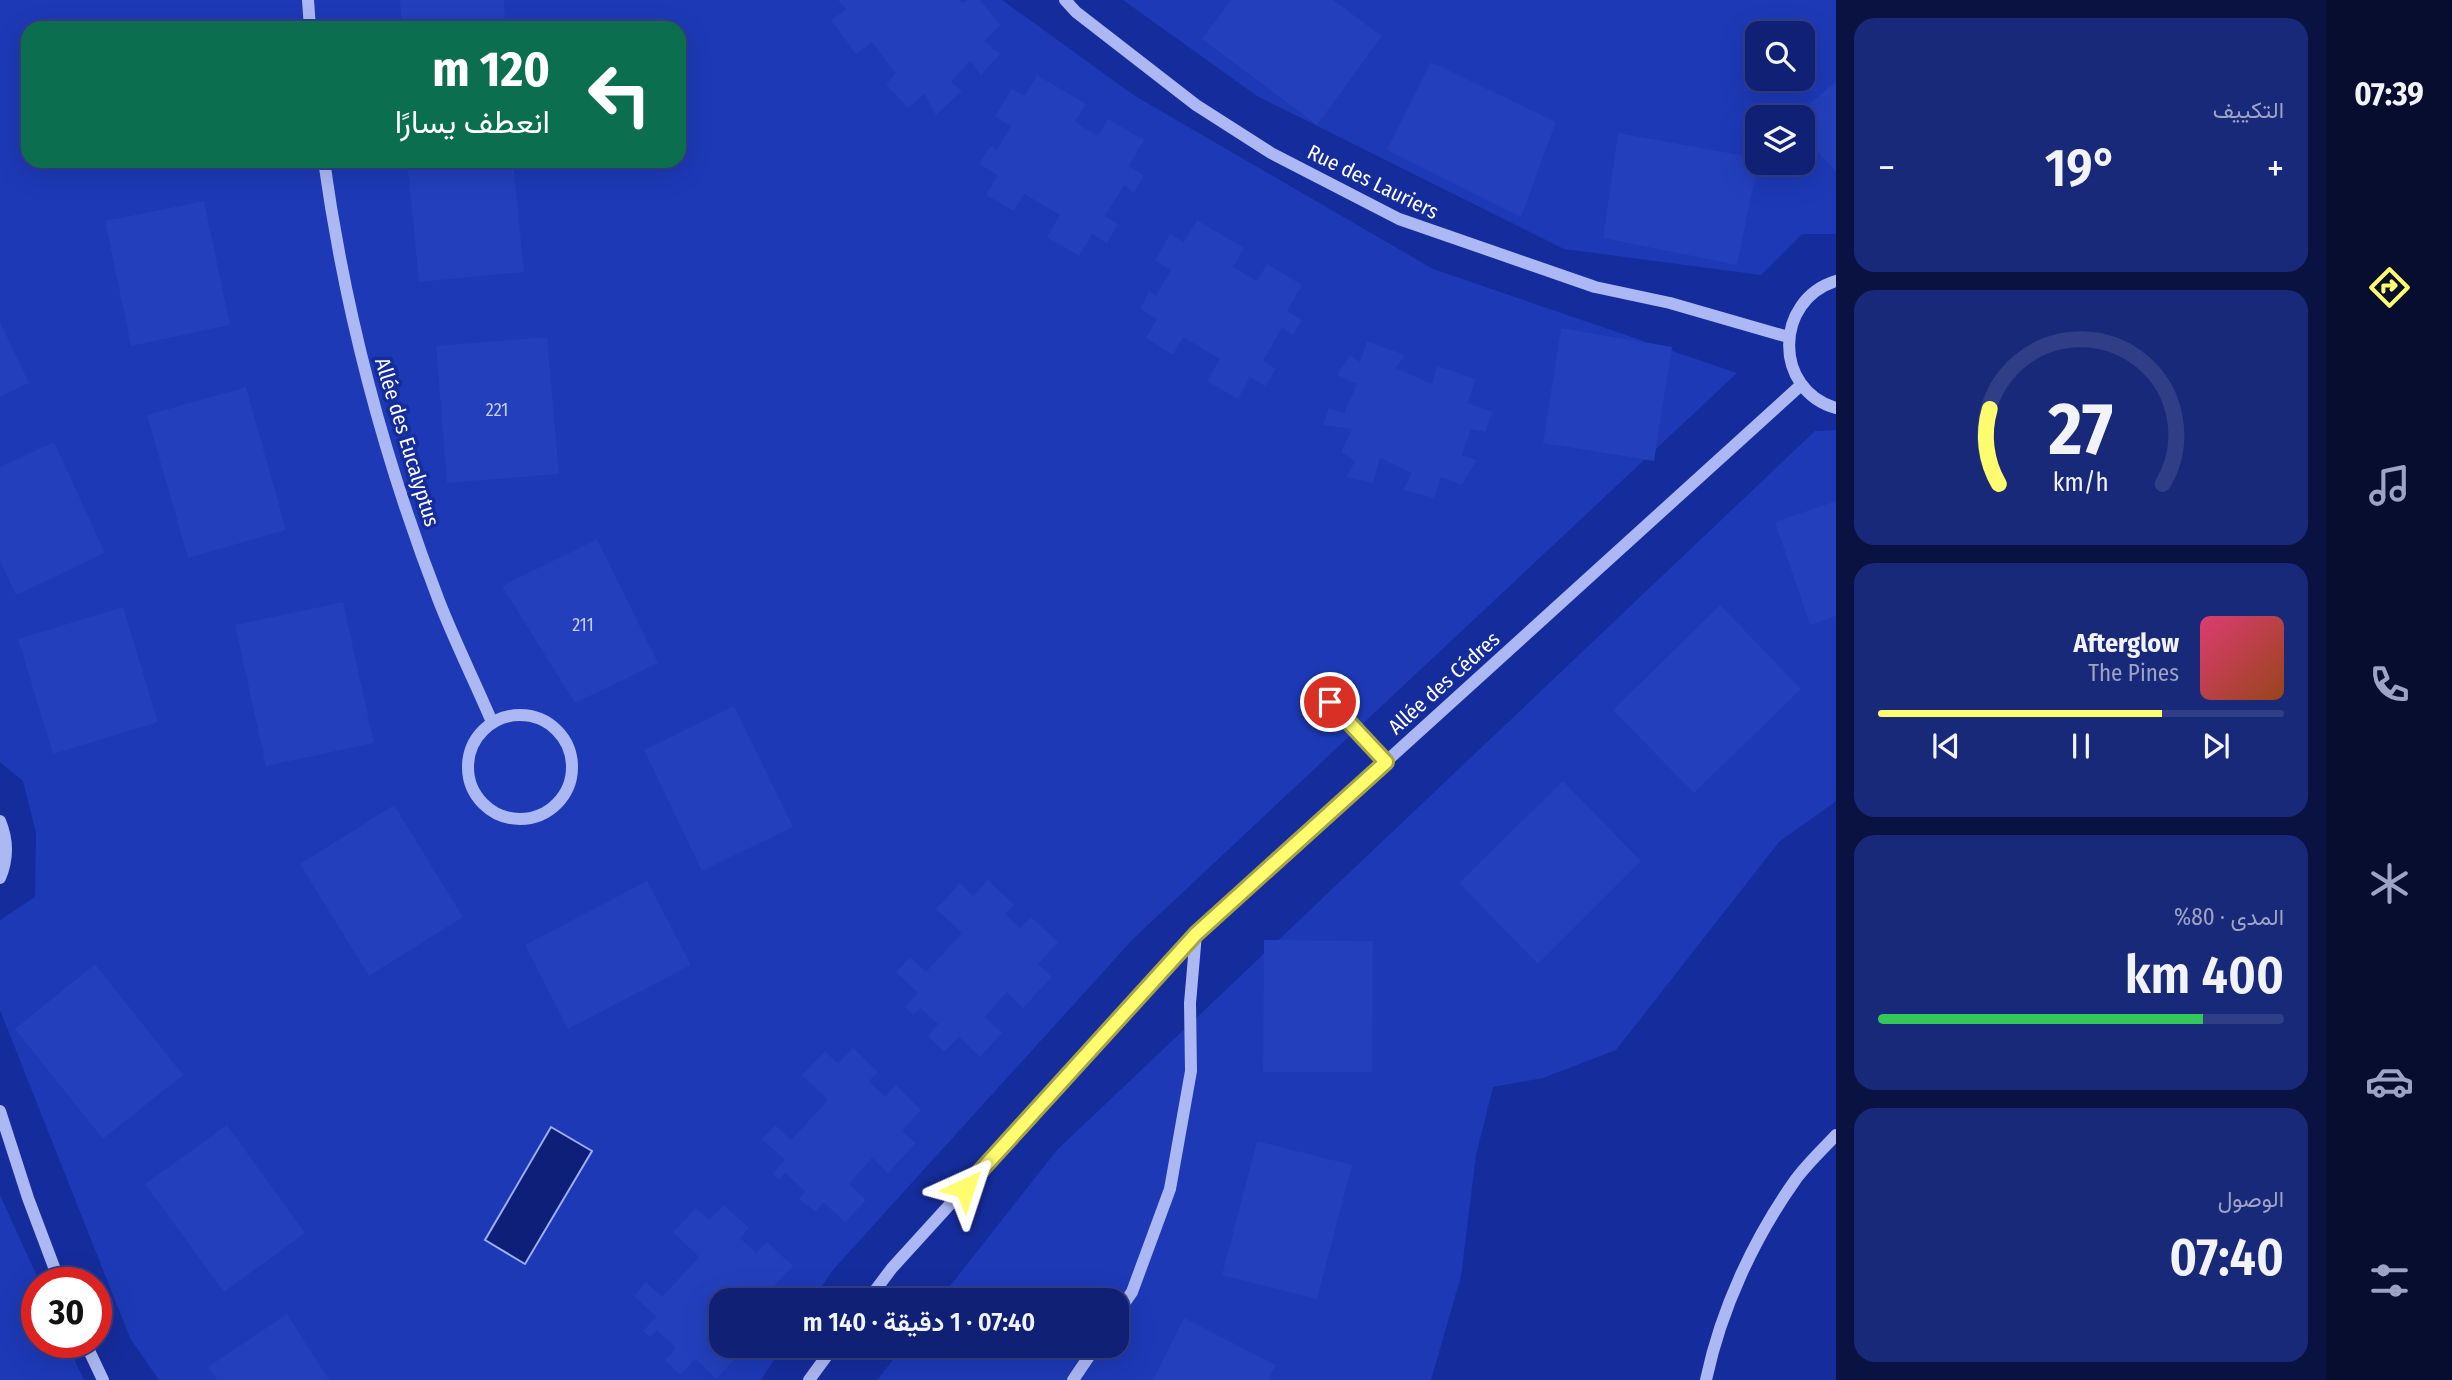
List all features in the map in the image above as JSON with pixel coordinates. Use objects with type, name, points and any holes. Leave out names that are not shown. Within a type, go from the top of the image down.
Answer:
[{"type":"street","points":[[308,0],[310,21]]},
{"type":"street","name":"Rue des Lauriers","points":[[1065,0],[1076,12],[1195,105],[1271,153],[1399,219],[1595,287],[1670,303],[1788,337]]},
{"type":"street","name":"Allée des Eucalyptus","points":[[325,168],[333,225],[360,353],[395,479],[439,603],[492,722]]},
{"type":"street","points":[[1836,281],[1821,286],[1802,303],[1788,337],[1790,362],[1801,385],[1820,401],[1836,408]]},
{"type":"street","name":"Allée des Cédres","points":[[877,1288],[892,1268],[1196,934],[1801,385]]},
{"type":"street","points":[[1315,686],[1386,762]]},
{"type":"street","points":[[509,715],[528,715],[545,720],[560,732],[569,747],[573,765],[571,784],[562,800],[548,812],[531,819],[513,820],[495,814],[481,802],[471,787],[467,769],[470,750],[479,734],[492,722],[509,715]]},
{"type":"street","points":[[0,821],[6,856],[0,878]]},
{"type":"street","points":[[1129,1296],[1170,1189],[1191,1072],[1190,1003],[1196,934]]},
{"type":"street","points":[[0,1111],[54,1267]]},
{"type":"street","points":[[1706,1380],[1731,1298],[1759,1235],[1797,1177],[1836,1135]]},
{"type":"street","points":[[93,1358],[103,1380]]},
{"type":"street","points":[[809,1380],[825,1358]]},
{"type":"street","points":[[1073,1380],[1088,1358]]},
{"type":"shaded area","points":[[0,0],[1002,0],[1135,96],[1433,269],[1737,373],[1133,939],[832,1271],[821,1288],[709,1288],[709,1358],[775,1358],[761,1380],[159,1380],[130,1338],[112,1293],[112,1267],[102,1267],[0,1010],[0,920],[35,897],[36,833],[23,781],[0,762]]},
{"type":"shaded area","points":[[1123,0],[1836,0],[1836,234],[1802,234],[1761,275],[1564,249],[1257,96]]},
{"type":"shaded area","points":[[1836,430],[1836,801],[1779,842],[1616,1050],[1543,1078],[1493,1087],[1476,1155],[1461,1276],[1431,1380],[877,1380],[894,1358],[1129,1358],[1129,1288],[948,1288],[1057,1150],[1815,431]]},
{"type":"shaded area","points":[[551,1127],[592,1151],[525,1264],[485,1240]]},
{"type":"shaded area","points":[[0,1195],[33,1267],[21,1267],[21,1358],[74,1358],[84,1380],[0,1380]]},
{"type":"building","points":[[400,0],[504,0],[505,21],[402,21]]},
{"type":"building","points":[[838,0],[959,0],[963,3],[967,0],[980,0],[1000,25],[984,41],[1000,54],[981,75],[970,61],[951,82],[962,91],[936,115],[924,94],[908,108],[886,85],[895,73],[872,42],[856,54],[831,20],[847,9]]},
{"type":"building","points":[[1231,0],[1333,0],[1382,36],[1317,125],[1202,39]]},
{"type":"building","points":[[1431,62],[1556,122],[1521,217],[1387,150]]},
{"type":"building","points":[[1037,75],[1086,104],[1075,122],[1098,136],[1108,119],[1144,140],[1129,166],[1144,175],[1134,192],[1124,185],[1105,216],[1118,224],[1107,243],[1092,234],[1079,256],[1047,237],[1060,215],[1024,194],[1014,211],[986,195],[998,175],[979,164],[990,146],[997,150],[1011,126],[995,117],[1011,89],[1025,96]]},
{"type":"building","points":[[1836,81],[1836,172],[1815,149],[1815,105],[1809,105]]},
{"type":"building","points":[[1618,133],[1745,156],[1745,175],[1756,175],[1737,265],[1603,238]]},
{"type":"building","points":[[408,168],[514,168],[524,272],[419,282]]},
{"type":"building","points":[[204,201],[230,325],[131,346],[105,221]]},
{"type":"building","points":[[1197,220],[1244,248],[1233,267],[1257,281],[1267,264],[1302,285],[1287,311],[1302,320],[1293,335],[1282,328],[1263,361],[1276,369],[1265,386],[1250,377],[1238,399],[1207,381],[1220,359],[1183,337],[1173,355],[1146,338],[1157,319],[1140,309],[1149,291],[1156,296],[1171,270],[1155,261],[1170,234],[1184,242]]},
{"type":"building","points":[[0,322],[29,383],[0,397]]},
{"type":"building","points":[[1561,328],[1672,347],[1654,461],[1543,443]]},
{"type":"building","points":[[547,337],[559,474],[447,483],[436,346]]},
{"type":"building","points":[[1367,341],[1405,355],[1396,368],[1432,384],[1437,366],[1476,379],[1467,403],[1493,412],[1485,432],[1471,429],[1462,455],[1477,460],[1462,485],[1441,477],[1434,498],[1403,490],[1412,473],[1380,458],[1373,483],[1346,477],[1355,461],[1341,452],[1352,429],[1323,425],[1329,408],[1344,413],[1357,384],[1337,375],[1350,355],[1360,362]]},
{"type":"building","points":[[246,387],[286,530],[188,558],[147,415]]},
{"type":"building","points":[[54,442],[105,553],[16,595],[0,561],[0,467]]},
{"type":"building","points":[[1836,501],[1836,616],[1810,625],[1775,522]]},
{"type":"building","points":[[597,539],[658,663],[575,703],[502,586]]},
{"type":"building","points":[[343,602],[374,743],[266,766],[235,625]]},
{"type":"building","points":[[1720,605],[1801,689],[1694,793],[1613,710]]},
{"type":"building","points":[[123,607],[158,722],[53,754],[18,639]]},
{"type":"building","points":[[734,706],[793,827],[702,871],[644,750]]},
{"type":"building","points":[[1563,781],[1641,861],[1538,964],[1459,883]]},
{"type":"building","points":[[394,805],[463,917],[369,976],[300,864]]},
{"type":"building","points":[[988,880],[1014,905],[1005,914],[1020,928],[1031,917],[1058,942],[1038,964],[1052,977],[1023,1008],[1007,992],[985,1017],[1002,1033],[980,1057],[959,1037],[944,1052],[928,1036],[938,1024],[920,1008],[913,1015],[905,1007],[918,993],[896,972],[910,957],[926,972],[962,933],[936,909],[960,883],[973,896]]},
{"type":"building","points":[[647,881],[691,965],[568,1029],[525,945]]},
{"type":"building","points":[[1264,940],[1373,941],[1372,1072],[1263,1072]]},
{"type":"building","points":[[95,964],[183,1075],[103,1139],[15,1029]]},
{"type":"building","points":[[853,1048],[878,1072],[869,1081],[885,1097],[896,1085],[921,1110],[902,1131],[916,1143],[888,1173],[872,1158],[849,1184],[866,1200],[845,1222],[823,1202],[816,1212],[799,1199],[805,1191],[785,1173],[779,1180],[772,1174],[785,1160],[762,1139],[775,1125],[791,1140],[828,1100],[802,1075],[825,1051],[838,1064]]},
{"type":"building","points":[[227,1125],[305,1233],[224,1292],[145,1184]]},
{"type":"building","points":[[1257,1141],[1352,1165],[1317,1299],[1222,1275]]},
{"type":"building","points":[[724,1205],[749,1228],[740,1238],[756,1253],[767,1242],[793,1266],[774,1288],[709,1288],[709,1358],[736,1358],[716,1379],[695,1359],[680,1375],[665,1360],[676,1348],[657,1330],[650,1337],[643,1331],[656,1317],[634,1296],[646,1282],[662,1297],[699,1257],[673,1232],[696,1208],[709,1220]]},
{"type":"building","points":[[287,1314],[329,1380],[217,1380],[208,1367]]},
{"type":"building","points":[[1184,1318],[1276,1365],[1268,1380],[1153,1380]]},
{"type":"route","points":[[965,1188],[1196,934],[1386,762],[1330,702]]}]
